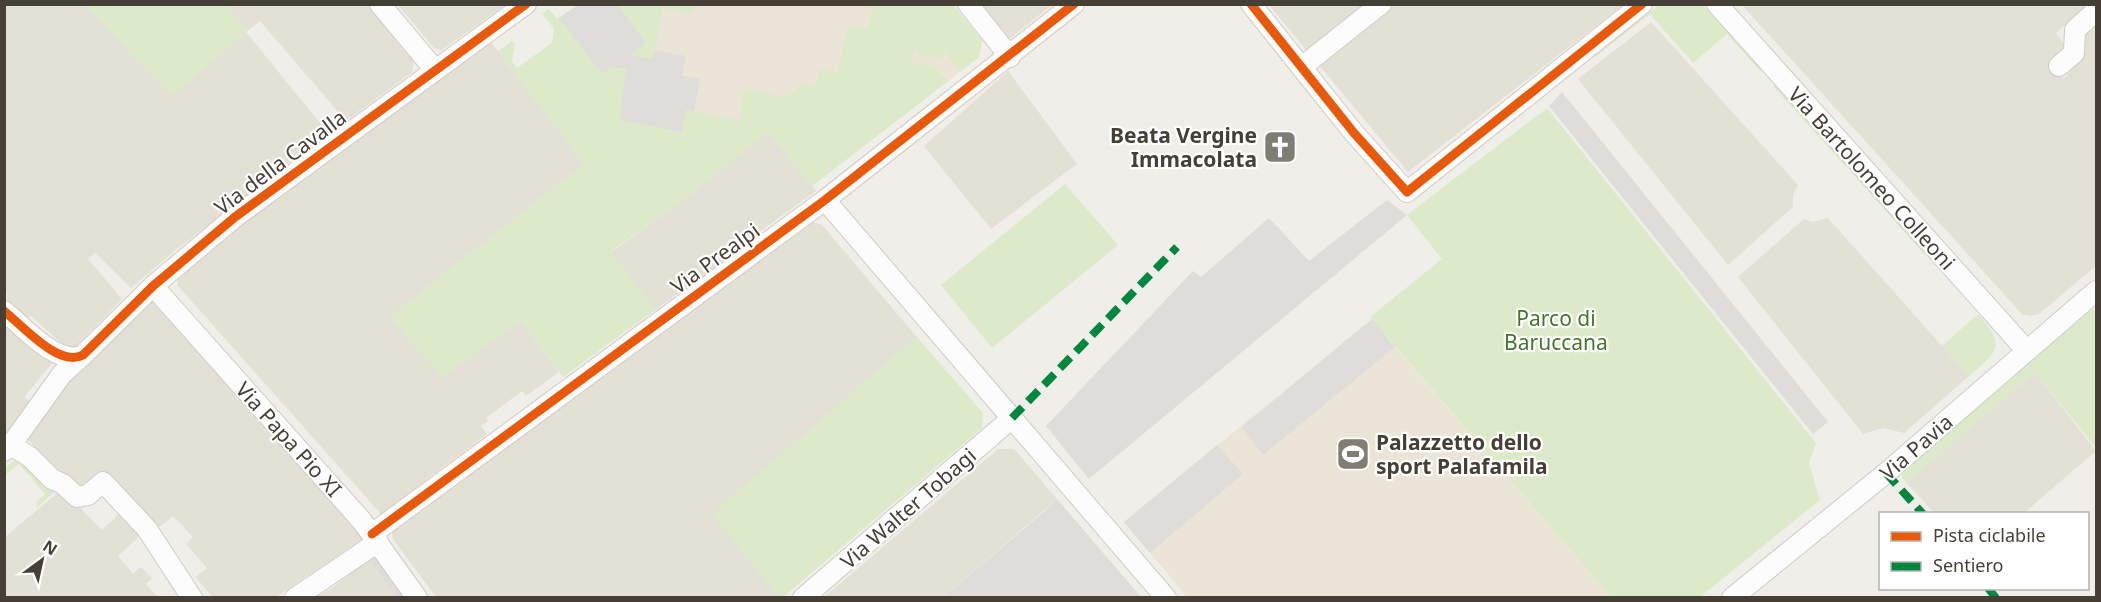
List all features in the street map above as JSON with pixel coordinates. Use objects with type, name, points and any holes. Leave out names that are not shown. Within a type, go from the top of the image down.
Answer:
[{"type":"street","points":[[380,4],[435,70]]},
{"type":"street","name":"Via della Cavalla","points":[[8,448],[24,429],[68,361],[153,286],[266,193],[526,4]]},
{"type":"street","points":[[968,4],[1010,57]]},
{"type":"street","name":"Via Prealpi","points":[[295,597],[825,200],[1010,57],[1074,4]]},
{"type":"street","points":[[1251,4],[1303,66],[1354,134],[1407,192],[1642,4]]},
{"type":"street","points":[[1303,66],[1381,4]]},
{"type":"street","name":"Via Bartolomeo Colleoni","points":[[1717,4],[2027,351]]},
{"type":"street","points":[[2059,66],[2074,52],[2076,30],[2097,11]]},
{"type":"street","points":[[825,200],[1166,597]]},
{"type":"street","name":"Via Papa Pio XI","points":[[153,286],[375,538],[417,597]]},
{"type":"street","name":"Via Pavia","points":[[1732,597],[1886,473],[2097,291]]},
{"type":"street","points":[[4,310],[68,361]]},
{"type":"street","name":"Via Walter Tobagi","points":[[803,597],[1012,418]]},
{"type":"street","points":[[8,448],[30,457],[52,479],[81,498],[103,482],[151,534],[192,597]]},
{"type":"shaded area","points":[[4,5],[370,5],[414,61],[412,72],[346,121],[260,21],[246,32],[328,133],[177,249],[131,288],[95,253],[88,259],[122,299],[71,352],[31,316],[24,320],[5,306],[7,294],[4,292]]},
{"type":"shaded area","points":[[398,5],[505,5],[442,50],[434,48]]},
{"type":"shaded area","points":[[578,5],[953,5],[982,40],[979,57],[812,186],[768,131],[687,197],[637,233],[513,71],[552,43],[555,20]]},
{"type":"shaded area","points":[[578,5],[618,5],[646,43],[630,55],[653,59],[655,50],[686,56],[682,76],[700,79],[694,111],[686,110],[682,132],[620,120],[626,69],[612,67],[602,74],[559,18]]},
{"type":"shaded area","points":[[980,5],[1052,5],[1009,39]]},
{"type":"shaded area","points":[[1269,5],[1367,5],[1307,51]]},
{"type":"shaded area","points":[[1394,5],[1623,5],[1408,172],[1318,64]]},
{"type":"shaded area","points":[[1742,5],[2088,5],[2056,33],[2068,49],[2051,64],[2064,79],[2076,63],[2083,35],[2096,23],[2096,266],[2039,314],[2030,316],[2022,314]]},
{"type":"shaded area","points":[[1651,22],[1798,185],[1793,195],[1793,207],[1728,265],[1578,79]]},
{"type":"shaded area","points":[[491,42],[584,164],[390,317],[443,377],[521,320],[559,372],[526,396],[522,391],[486,418],[488,421],[481,426],[487,434],[381,514],[178,286],[177,276],[253,215]]},
{"type":"shaded area","points":[[1008,71],[1077,164],[991,229],[924,146]]},
{"type":"shaded area","points":[[1562,92],[1828,422],[1813,434],[1549,106]]},
{"type":"shaded area","points":[[768,131],[816,191],[754,236],[756,239],[655,310],[611,252],[687,197]]},
{"type":"shaded area","points":[[1387,200],[1407,215],[1089,479],[1046,426],[1193,271],[1201,277],[1269,218],[1309,261]]},
{"type":"shaded area","points":[[1828,218],[1969,376],[1904,433],[1883,428],[1863,434],[1738,277],[1804,219],[1813,222]]},
{"type":"shaded area","points":[[810,222],[821,224],[917,337],[713,514],[778,597],[436,597],[393,539],[392,530]]},
{"type":"shaded area","points":[[151,296],[364,538],[276,597],[212,597],[196,577],[207,568],[186,544],[193,537],[173,516],[156,530],[106,472],[87,488],[74,488],[23,435],[62,388]]},
{"type":"shaded area","points":[[1372,319],[1611,597],[1187,597],[1124,522]]},
{"type":"shaded area","points":[[1372,319],[1395,347],[1263,455],[1242,427]]},
{"type":"shaded area","points":[[5,323],[53,362],[24,397],[38,408],[13,438],[5,432]]},
{"type":"shaded area","points":[[2035,372],[2096,451],[2025,512],[1933,512],[1906,482]]},
{"type":"shaded area","points":[[1217,445],[1243,474],[1150,553],[1124,522]]},
{"type":"shaded area","points":[[998,449],[1014,449],[1057,499],[944,597],[823,598]]},
{"type":"shaded area","points":[[62,489],[102,530],[122,511],[143,533],[118,556],[133,574],[141,567],[152,578],[146,584],[158,597],[5,597],[4,538]]},
{"type":"shaded area","points":[[1057,499],[1141,597],[944,597],[1048,508]]},
{"type":"shaded area","points":[[375,557],[406,597],[396,597],[369,561]]},
{"type":"shaded area","points":[[368,560],[396,597],[315,598],[332,588]]},
{"type":"green space","points":[[85,5],[225,5],[248,31],[172,96]]},
{"type":"green space","points":[[618,5],[694,5],[692,14],[663,8],[653,59],[629,55],[646,43]]},
{"type":"green space","points":[[862,5],[953,5],[982,40],[979,57],[960,72],[944,51],[942,59],[919,54],[914,48],[910,67],[917,62],[935,66],[947,82],[812,186],[768,131],[687,197],[611,251],[655,310],[563,377],[521,320],[443,378],[390,317],[584,164],[498,51],[512,41],[515,44],[512,62],[517,68],[552,43],[554,29],[542,13],[549,9],[557,19],[559,18],[602,74],[612,67],[627,69],[623,90],[682,131],[686,110],[739,120],[745,89],[787,97],[802,84],[816,86],[819,69],[838,72],[848,25],[868,28],[872,8]]},
{"type":"green space","points":[[1659,5],[1703,5],[1763,69],[1760,71],[1727,34],[1693,63],[1650,14],[1595,57],[1593,54]]},
{"type":"green space","points":[[1776,83],[1848,163],[1845,166],[1773,86]]},
{"type":"green space","name":"Parco di Baruccana","points":[[1547,108],[1816,443],[1809,463],[1820,500],[1700,597],[1611,597],[1370,317],[1442,259],[1407,215]]},
{"type":"green space","points":[[1853,169],[1926,251],[1923,253],[1851,172]]},
{"type":"green space","points":[[1065,184],[1118,245],[992,348],[941,285]]},
{"type":"green space","points":[[2090,310],[2096,310],[2096,448],[2035,372],[1906,482],[1902,477],[1902,472]]},
{"type":"green space","points":[[1978,314],[1993,334],[1995,348],[1987,360],[1969,376],[1942,346]]},
{"type":"green space","points":[[917,337],[983,413],[982,428],[783,597],[778,597],[712,514]]},
{"type":"green space","points":[[18,457],[47,489],[55,491],[37,508],[36,503],[45,494],[19,464],[6,474],[5,468]]},
{"type":"marked path","points":[[1012,418],[1177,247]]},
{"type":"marked path","points":[[1886,473],[1921,512]]},
{"type":"marked path","points":[[1990,590],[1996,598]]},
{"type":"cycle path","points":[[4,311],[52,351],[63,356],[83,355],[153,286],[235,217],[526,4]]},
{"type":"cycle path","points":[[372,534],[825,200],[1074,4]]},
{"type":"cycle path","points":[[1251,4],[1354,133],[1407,192],[1642,4]]},
{"type":"place","name":"Beata Vergine Immacolata","points":[[1280,147]]},
{"type":"place","name":"Palazzetto dello sport Palafamila","points":[[1353,454]]}]
